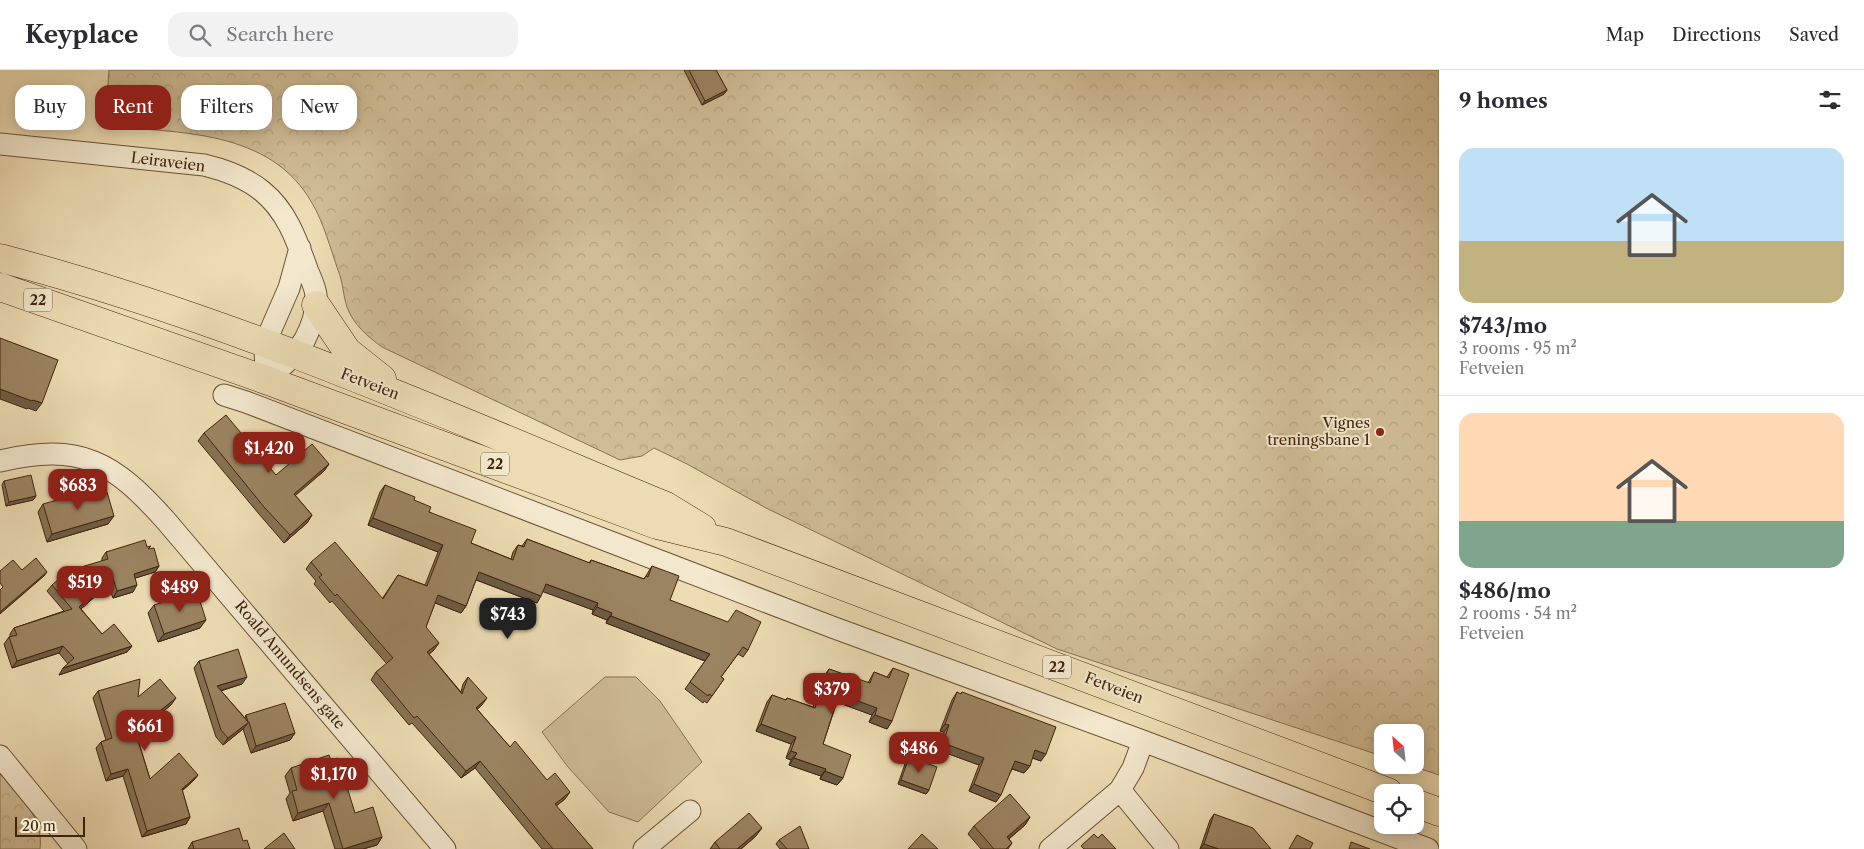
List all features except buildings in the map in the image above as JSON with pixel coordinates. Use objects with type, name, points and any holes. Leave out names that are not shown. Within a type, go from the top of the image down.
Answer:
[{"type":"highway","name":"Fetveien","points":[[0,258],[84,282],[266,343],[407,398],[666,506],[726,542]]},
{"type":"highway","name":"Fetveien","points":[[0,287],[266,380],[658,526],[726,542],[1374,787]]},
{"type":"highway","points":[[316,305],[347,351],[407,398]]},
{"type":"highway","points":[[1424,806],[1439,812]]},
{"type":"street","name":"Leiraveien","points":[[0,144],[177,162],[224,170],[247,181],[263,192],[275,204],[293,233],[316,292],[316,305],[306,338],[295,355],[266,380]]},
{"type":"street","points":[[266,380],[266,343],[290,288],[300,248]]},
{"type":"street","points":[[224,395],[832,627],[1143,741],[1428,849]]},
{"type":"street","name":"Roald Amundsens gate","points":[[0,461],[37,454],[75,456],[106,468],[126,480],[145,497],[167,522],[445,849]]},
{"type":"street","points":[[1050,849],[1120,790],[1133,768],[1143,741]]},
{"type":"street","points":[[0,756],[76,849]]},
{"type":"street","points":[[1120,790],[1168,849]]},
{"type":"street","points":[[644,849],[690,811]]},
{"type":"green space","points":[[109,70],[1439,70],[1439,775],[1424,770],[1424,724],[1374,724],[1374,753],[1057,649],[766,508],[654,448],[642,456],[620,460],[382,347],[371,339],[353,319],[320,218],[312,203],[294,179],[272,161],[248,148],[220,139],[151,130],[171,130],[171,85],[108,85]]},
{"type":"green space","points":[[605,677],[636,677],[660,701],[702,762],[638,822],[609,812],[568,767],[542,732]]},
{"type":"green space","points":[[0,773],[29,807],[38,827],[40,849],[0,849]]},
{"type":"place","name":"Vignes treningsbane 1","points":[[1380,432]]}]
